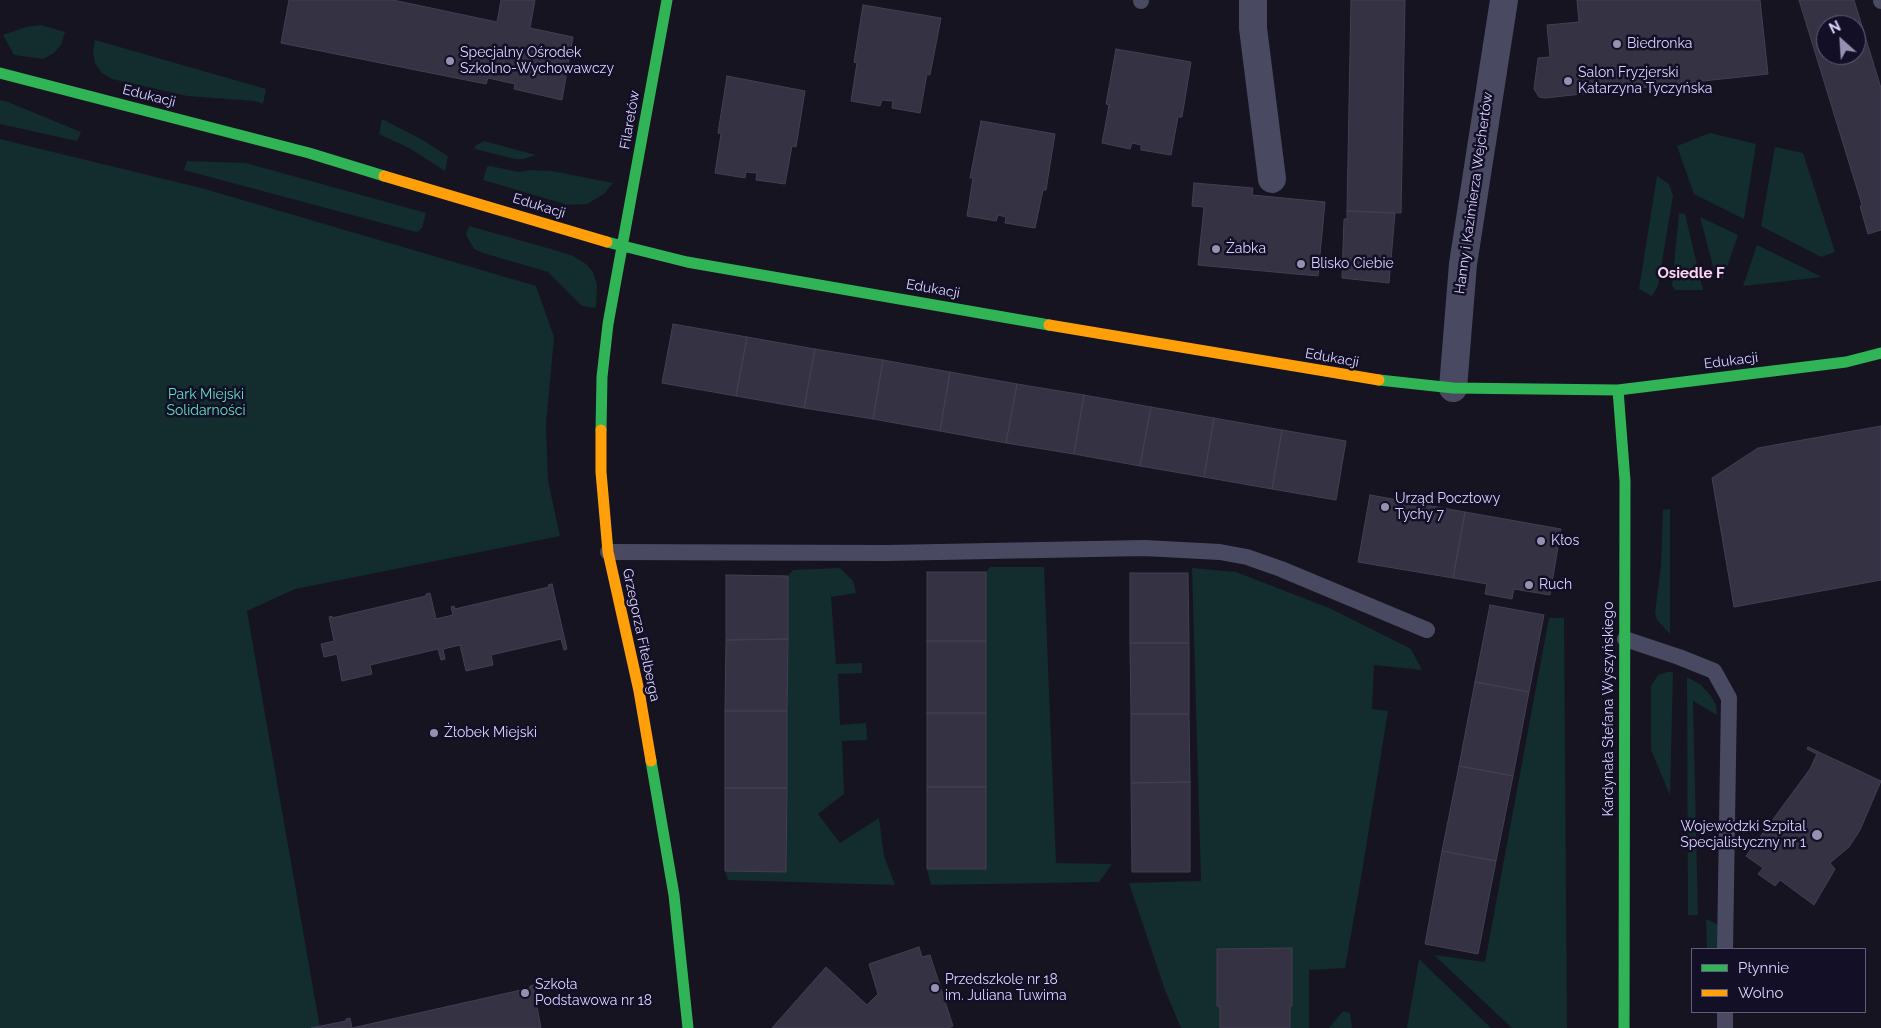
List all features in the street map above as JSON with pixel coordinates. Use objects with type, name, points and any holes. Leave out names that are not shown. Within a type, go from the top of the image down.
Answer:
[{"type":"street","name":"Filaretów","points":[[621,246],[667,0]]},
{"type":"street","points":[[1253,0],[1253,28],[1272,179]]},
{"type":"street","name":"Hanny i Kazimierza Wejchertów","points":[[1453,388],[1463,264],[1478,157],[1504,0]]},
{"type":"street","name":"Edukacji","points":[[0,73],[309,153],[621,246],[697,263],[1348,376],[1453,388],[1618,390],[1846,362],[1881,354]]},
{"type":"street","name":"Grzegorza Fitelberga","points":[[621,246],[608,324],[602,378],[601,472],[608,552],[639,691],[672,885],[688,1028]]},
{"type":"street","name":"Kardynała Stefana Wyszyńskiego","points":[[1618,390],[1624,482],[1624,1028]]},
{"type":"lane","points":[[608,552],[887,553],[1144,548],[1220,552],[1247,557],[1281,569],[1427,630]]},
{"type":"lane","points":[[1625,639],[1680,657],[1714,671],[1729,698],[1726,948]]},
{"type":"lane","points":[[1725,1013],[1725,1028]]},
{"type":"green space","points":[[41,25],[65,32],[61,45],[54,53],[43,59],[14,55],[3,35],[26,27]]},
{"type":"green space","points":[[95,40],[266,89],[263,104],[255,101],[187,96],[112,79],[102,73],[95,63],[93,52]]},
{"type":"green space","points":[[0,100],[81,132],[77,141],[0,124]]},
{"type":"green space","points":[[382,119],[421,139],[448,156],[445,171],[409,148],[379,134]]},
{"type":"green space","points":[[1710,133],[1756,144],[1744,219],[1694,194],[1677,146]]},
{"type":"green space","name":"Park Miejski Solidarności","points":[[0,139],[205,189],[536,286],[554,337],[546,425],[548,481],[560,536],[295,589],[247,611],[320,1028],[0,1028]]},
{"type":"green space","points":[[484,141],[536,155],[515,159],[475,149],[475,146]]},
{"type":"green space","points":[[1775,147],[1803,153],[1835,252],[1821,257],[1761,226]]},
{"type":"green space","points":[[187,161],[246,163],[426,213],[422,228],[417,232],[412,231],[184,170]]},
{"type":"green space","points":[[487,167],[519,172],[531,170],[552,171],[613,183],[604,194],[587,204],[568,205],[483,180]]},
{"type":"green space","points":[[1657,176],[1669,184],[1673,196],[1658,286],[1652,296],[1639,289]]},
{"type":"green space","points":[[1679,213],[1685,214],[1703,290],[1675,290],[1672,285]]},
{"type":"green space","points":[[1700,217],[1738,235],[1723,279],[1717,281]]},
{"type":"green space","points":[[469,226],[573,256],[586,264],[593,272],[597,285],[596,308],[582,306],[548,272],[474,249],[466,235]]},
{"type":"green space","points":[[1757,245],[1822,277],[1743,286]]},
{"type":"green space","points":[[1670,509],[1670,634],[1657,620],[1655,613],[1661,566],[1663,510]]},
{"type":"green space","points":[[990,567],[1044,567],[1056,863],[1112,864],[1099,882],[931,885],[927,869],[986,869],[986,572]]},
{"type":"green space","points":[[840,568],[853,581],[856,593],[831,597],[836,664],[862,663],[862,673],[838,674],[840,725],[866,723],[867,740],[842,741],[844,794],[818,814],[840,843],[879,818],[884,856],[895,885],[728,880],[725,871],[786,871],[788,576],[793,570]]},
{"type":"green space","points":[[1192,568],[1236,572],[1329,608],[1411,649],[1422,670],[1374,665],[1372,709],[1388,711],[1345,968],[1309,970],[1309,1028],[1181,1028],[1165,990],[1129,883],[1201,881]]},
{"type":"green space","points":[[1549,618],[1564,618],[1567,1028],[1512,1028],[1434,955],[1485,962]]},
{"type":"green space","points":[[1673,672],[1670,795],[1651,750],[1651,686],[1658,675]]},
{"type":"green space","points":[[1687,677],[1701,685],[1711,696],[1716,705],[1717,715],[1693,701],[1698,915],[1688,915]]},
{"type":"green space","points":[[1706,919],[1719,925],[1718,948],[1707,948]]},
{"type":"green space","points":[[1419,959],[1491,1028],[1407,1028]]},
{"type":"green space","points":[[1343,1011],[1350,1013],[1352,1028],[1329,1028]]},
{"type":"building","points":[[289,0],[393,0],[497,22],[501,0],[535,0],[530,28],[573,37],[562,100],[514,89],[515,84],[488,78],[486,84],[281,43]]},
{"type":"building","points":[[1351,0],[1405,0],[1401,213],[1347,211]]},
{"type":"building","points":[[1577,0],[1760,0],[1768,74],[1545,98],[1539,97],[1534,89],[1538,58],[1550,57],[1547,25],[1579,22]]},
{"type":"building","points":[[1799,0],[1854,0],[1859,15],[1816,15],[1816,55]]},
{"type":"building","points":[[863,5],[941,18],[930,75],[927,74],[920,113],[892,108],[893,101],[882,100],[880,106],[851,101],[857,63],[854,62]]},
{"type":"building","points":[[1866,39],[1881,88],[1881,230],[1868,234],[1860,206],[1862,205],[1819,65],[1866,65]]},
{"type":"building","points":[[1116,49],[1191,62],[1182,117],[1178,117],[1171,155],[1141,150],[1141,145],[1132,143],[1130,149],[1102,143],[1109,105],[1106,104]]},
{"type":"building","points":[[727,76],[805,91],[796,147],[792,146],[785,184],[756,180],[757,173],[746,172],[745,178],[715,173],[721,134],[718,133]]},
{"type":"building","points":[[981,121],[1055,134],[1046,190],[1043,190],[1035,228],[1005,223],[1006,217],[998,215],[996,221],[967,216],[973,178],[970,178]]},
{"type":"building","points":[[1194,183],[1253,188],[1252,195],[1325,202],[1318,276],[1198,265],[1204,207],[1192,206]]},
{"type":"building","points":[[1347,211],[1395,213],[1389,283],[1342,278],[1344,219],[1347,219]]},
{"type":"building","points":[[673,324],[747,337],[736,396],[662,383]]},
{"type":"building","points":[[747,337],[815,349],[804,408],[736,396]]},
{"type":"building","points":[[815,349],[883,360],[873,419],[804,408]]},
{"type":"building","points":[[883,360],[950,372],[940,431],[873,419]]},
{"type":"building","points":[[950,372],[1017,384],[1006,443],[940,431]]},
{"type":"building","points":[[1017,384],[1084,395],[1074,454],[1006,443]]},
{"type":"building","points":[[1084,395],[1151,407],[1140,466],[1074,454]]},
{"type":"building","points":[[1151,407],[1214,418],[1204,477],[1140,466]]},
{"type":"building","points":[[1214,418],[1282,430],[1272,489],[1204,477]]},
{"type":"building","points":[[1881,426],[1881,580],[1734,607],[1712,478],[1758,448]]},
{"type":"building","points":[[1282,430],[1346,441],[1336,500],[1272,489]]},
{"type":"building","points":[[1370,495],[1465,512],[1453,578],[1358,562]]},
{"type":"building","points":[[1465,512],[1561,529],[1550,595],[1514,589],[1512,599],[1485,594],[1487,584],[1453,578]]},
{"type":"building","points":[[927,572],[986,572],[986,641],[927,641]]},
{"type":"building","points":[[1130,573],[1188,573],[1189,643],[1130,643]]},
{"type":"building","points":[[726,575],[788,576],[788,639],[726,640]]},
{"type":"building","points":[[552,584],[567,649],[564,650],[561,639],[491,655],[493,665],[466,671],[460,645],[443,649],[445,659],[441,660],[438,649],[370,665],[372,674],[342,681],[337,654],[324,657],[321,644],[334,641],[329,617],[332,616],[332,618],[426,596],[426,594],[430,593],[436,619],[453,615],[451,607],[454,606],[455,609],[549,587],[548,585]]},
{"type":"building","points":[[1490,605],[1544,615],[1529,692],[1475,682]]},
{"type":"building","points":[[788,639],[787,711],[725,711],[726,640]]},
{"type":"building","points":[[927,641],[986,641],[986,713],[927,713]]},
{"type":"building","points":[[1130,643],[1189,643],[1189,714],[1131,714]]},
{"type":"building","points":[[1475,682],[1529,692],[1513,776],[1459,766]]},
{"type":"building","points":[[725,711],[787,711],[787,788],[725,788]]},
{"type":"building","points":[[927,713],[986,713],[986,787],[927,787]]},
{"type":"building","points":[[1131,714],[1189,714],[1190,782],[1131,783]]},
{"type":"building","points":[[1808,747],[1881,781],[1860,830],[1849,847],[1830,863],[1835,869],[1814,905],[1780,880],[1775,886],[1758,874],[1763,868],[1746,856],[1810,769],[1817,754],[1807,749]]},
{"type":"building","points":[[1459,766],[1513,776],[1496,861],[1442,851]]},
{"type":"building","points":[[1190,782],[1190,872],[1132,872],[1131,783]]},
{"type":"building","points":[[927,787],[986,787],[986,869],[927,869]]},
{"type":"building","points":[[725,788],[787,788],[786,872],[725,871]]},
{"type":"building","points":[[1442,851],[1496,861],[1478,954],[1425,944]]},
{"type":"building","points":[[919,947],[922,957],[930,955],[953,1026],[948,1028],[772,1028],[826,967],[867,1005],[878,994],[869,964]]},
{"type":"building","points":[[1292,948],[1290,1028],[1220,1028],[1220,1006],[1217,1006],[1217,949]]},
{"type":"building","points":[[533,985],[541,1028],[352,1028],[530,988]]},
{"type":"building","points":[[350,1018],[352,1028],[311,1028],[346,1021],[346,1019]]},
{"type":"traffic: fast","points":[[601,430],[602,377],[608,324],[667,0]]},
{"type":"traffic: fast","points":[[0,73],[309,153],[384,176]]},
{"type":"traffic: fast","points":[[607,242],[687,262],[1049,325]]},
{"type":"traffic: fast","points":[[1379,380],[1453,388],[1618,390],[1846,362],[1881,353]]},
{"type":"traffic: fast","points":[[1618,390],[1625,481],[1624,1028]]},
{"type":"traffic: fast","points":[[651,761],[674,895],[688,1028]]},
{"type":"traffic: slow","points":[[384,176],[607,242]]},
{"type":"traffic: slow","points":[[1049,325],[1379,380]]},
{"type":"traffic: slow","points":[[601,430],[601,472],[608,552],[639,691],[651,761]]},
{"type":"place","name":"Biedronka","points":[[1617,44]]},
{"type":"place","name":"Specjalny Ośrodek Szkolno-Wychowawczy","points":[[450,61]]},
{"type":"place","name":"Salon Fryzjerski Katarzyna Tyczyńska","points":[[1568,81]]},
{"type":"place","name":"Żabka","points":[[1216,249]]},
{"type":"place","name":"Blisko Ciebie","points":[[1301,264]]},
{"type":"place","name":"Urząd Pocztowy Tychy 7","points":[[1385,507]]},
{"type":"place","name":"Kłos","points":[[1541,541]]},
{"type":"place","name":"Ruch","points":[[1529,585]]},
{"type":"place","name":"Żłobek Miejski","points":[[434,733]]},
{"type":"place","name":"Wojewódzki Szpital Specjalistyczny nr 1","points":[[1817,835]]},
{"type":"place","name":"Przedszkole nr 18 im. Juliana Tuwima","points":[[935,988]]},
{"type":"place","name":"Szkoła Podstawowa nr 18","points":[[525,993]]},
{"type":"district","name":"Osiedle F","points":[[1691,273]]}]
